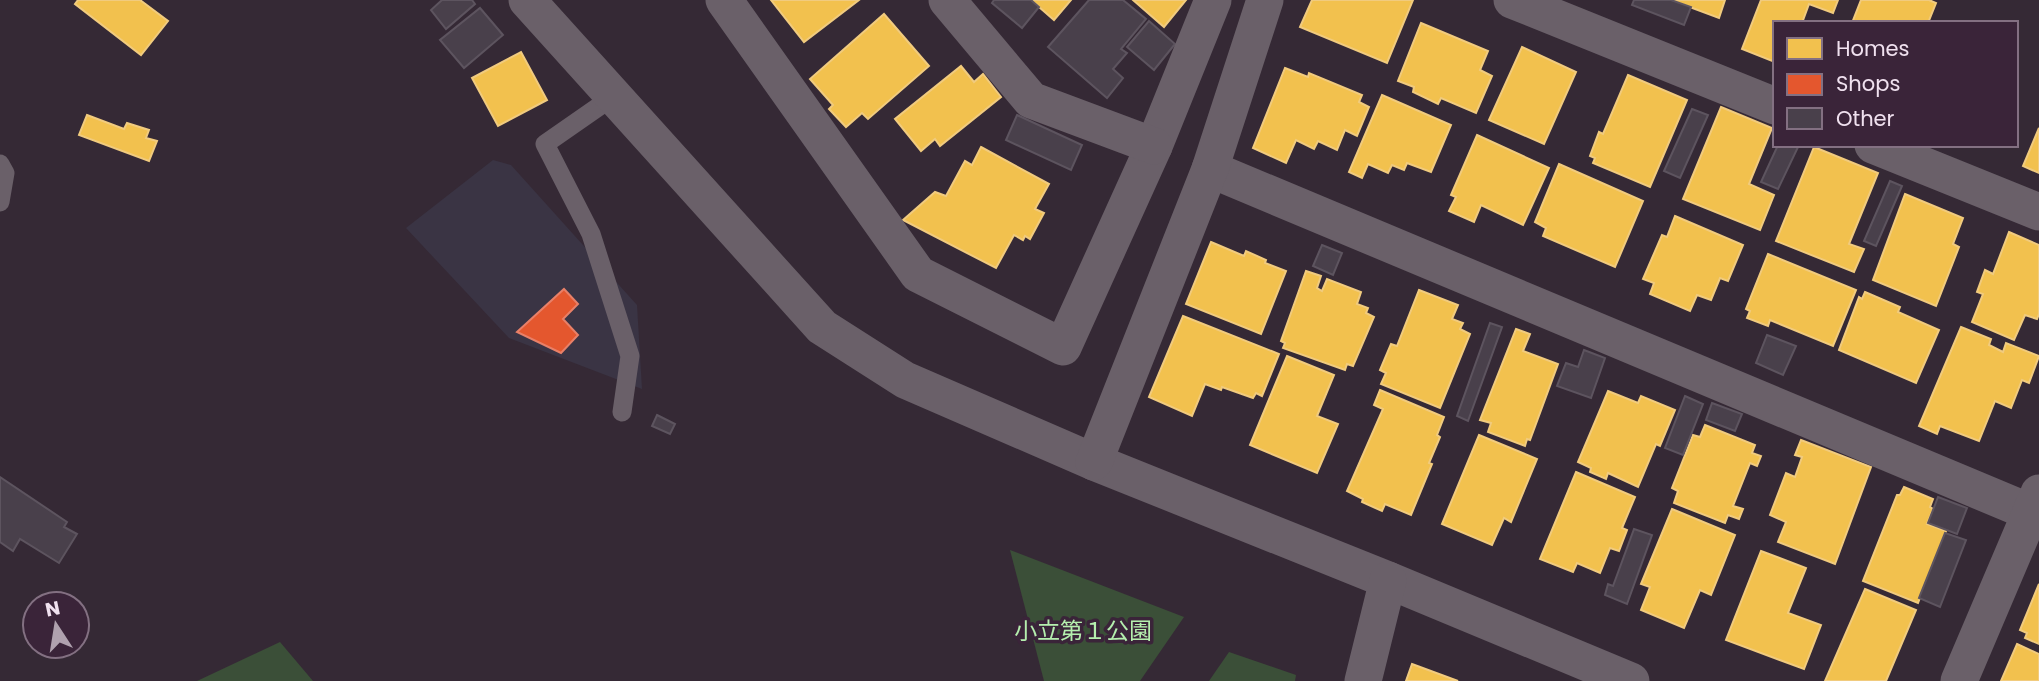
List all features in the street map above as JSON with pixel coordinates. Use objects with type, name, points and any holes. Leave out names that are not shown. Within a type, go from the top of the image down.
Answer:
[{"type":"street","points":[[527,0],[822,327],[905,380],[1094,462],[1631,681]]},
{"type":"street","points":[[724,0],[918,274],[1063,347],[1154,146],[1213,0]]},
{"type":"street","points":[[947,0],[1031,100],[1154,146]]},
{"type":"street","points":[[1094,462],[1210,169],[1265,0]]},
{"type":"street","points":[[1512,0],[1773,105]]},
{"type":"street","points":[[1878,147],[2039,212]]},
{"type":"street","points":[[1210,169],[2037,507],[1959,681]]},
{"type":"street","points":[[1363,681],[1388,580]]},
{"type":"lane","points":[[614,96],[545,144],[591,234],[630,356],[622,411]]},
{"type":"lane","points":[[0,164],[5,173],[0,202]]},
{"type":"shaded area","points":[[493,160],[511,165],[637,305],[642,389],[509,338],[406,228]]},
{"type":"green space","name":"小立第１公園","points":[[1010,550],[1184,617],[1140,681],[1044,681]]},
{"type":"green space","points":[[280,642],[313,681],[197,681]]},
{"type":"green space","name":"小立第１公園","points":[[1229,652],[1296,675],[1295,681],[1209,681]]},
{"type":"building: Homes","points":[[78,0],[140,0],[168,21],[141,55],[75,4]]},
{"type":"building: Homes","points":[[771,0],[859,0],[804,42]]},
{"type":"building: Homes","points":[[1031,0],[1071,0],[1054,20]]},
{"type":"building: Homes","points":[[1133,0],[1186,0],[1164,27]]},
{"type":"building: Homes","points":[[1312,0],[1413,0],[1387,63],[1300,27]]},
{"type":"building: Homes","points":[[1671,0],[1725,0],[1719,18]]},
{"type":"building: Homes","points":[[1761,0],[1838,0],[1833,13],[1809,4],[1803,21],[1773,21],[1773,61],[1742,49]]},
{"type":"building: Homes","points":[[1861,0],[1929,0],[1936,3],[1929,21],[1853,21]]},
{"type":"building: Homes","points":[[884,14],[929,66],[868,119],[862,113],[846,127],[829,109],[833,105],[810,79]]},
{"type":"building: Homes","points":[[1421,23],[1488,51],[1480,70],[1492,76],[1476,113],[1441,98],[1438,104],[1413,92],[1414,87],[1398,81]]},
{"type":"building: Homes","points":[[1522,47],[1576,72],[1544,144],[1489,120]]},
{"type":"building: Homes","points":[[521,52],[547,100],[498,126],[472,78]]},
{"type":"building: Homes","points":[[961,66],[974,82],[983,74],[1001,97],[940,146],[935,139],[921,151],[895,119]]},
{"type":"building: Homes","points":[[1285,68],[1308,77],[1309,73],[1362,95],[1359,102],[1369,107],[1357,136],[1345,130],[1337,150],[1318,141],[1314,149],[1296,140],[1286,163],[1253,148]]},
{"type":"building: Homes","points":[[1628,75],[1687,100],[1650,187],[1593,163],[1595,158],[1590,156],[1599,132],[1603,134]]},
{"type":"building: Homes","points":[[1382,95],[1451,125],[1431,172],[1407,163],[1404,170],[1392,165],[1388,173],[1368,164],[1362,178],[1349,172]]},
{"type":"building: Homes","points":[[1721,107],[1772,128],[1749,184],[1774,195],[1760,230],[1683,199]]},
{"type":"building: Homes","points":[[87,115],[124,129],[127,123],[149,130],[146,138],[157,141],[149,161],[79,135]]},
{"type":"building: Homes","points":[[2039,128],[2039,173],[2023,166]]},
{"type":"building: Homes","points":[[1477,135],[1549,168],[1523,225],[1481,205],[1474,222],[1449,211],[1456,197],[1451,195]]},
{"type":"building: Homes","points":[[981,147],[1049,184],[1035,209],[1044,213],[1030,239],[1025,236],[1023,240],[1014,235],[996,268],[903,220],[935,192],[946,196],[965,161],[972,165]]},
{"type":"building: Homes","points":[[1814,147],[1878,173],[1849,244],[1864,249],[1854,272],[1776,241]]},
{"type":"building: Homes","points":[[1559,164],[1643,201],[1615,267],[1543,236],[1546,228],[1535,222]]},
{"type":"building: Homes","points":[[1905,194],[1963,218],[1953,244],[1959,247],[1936,306],[1873,280]]},
{"type":"building: Homes","points":[[1675,216],[1743,245],[1728,281],[1720,278],[1711,300],[1697,295],[1690,311],[1650,294],[1654,283],[1643,279],[1662,235],[1667,237]]},
{"type":"building: Homes","points":[[2009,232],[2039,245],[2039,314],[2037,319],[2025,315],[2014,340],[1972,322],[1983,294],[1977,292],[1985,270],[1993,274]]},
{"type":"building: Homes","points":[[1211,242],[1244,256],[1246,251],[1266,260],[1265,263],[1286,271],[1261,334],[1186,304]]},
{"type":"building: Homes","points":[[1768,254],[1856,290],[1833,346],[1770,320],[1768,326],[1747,318],[1750,311],[1746,309]]},
{"type":"building: Homes","points":[[1306,271],[1321,276],[1317,288],[1322,291],[1327,279],[1361,292],[1357,304],[1368,308],[1366,313],[1374,317],[1353,366],[1347,364],[1345,370],[1283,348],[1285,343],[1281,341]]},
{"type":"building: Homes","points":[[1419,290],[1458,305],[1452,319],[1463,323],[1460,329],[1470,334],[1440,408],[1381,384],[1386,373],[1380,370],[1391,344],[1397,346]]},
{"type":"building: Homes","points":[[1865,292],[1900,307],[1898,312],[1939,330],[1916,383],[1839,350],[1859,297],[1862,299]]},
{"type":"building: Homes","points":[[1183,316],[1279,354],[1262,396],[1256,393],[1253,398],[1205,384],[1192,416],[1149,397]]},
{"type":"building: Homes","points":[[1961,327],[1991,339],[1989,345],[2003,352],[2006,343],[2039,356],[2029,383],[2022,380],[2011,408],[1995,401],[1979,441],[1940,426],[1937,434],[1919,426]]},
{"type":"building: Homes","points":[[1516,329],[1530,334],[1523,351],[1558,364],[1530,440],[1527,439],[1525,446],[1488,432],[1491,423],[1480,420]]},
{"type":"building: Homes","points":[[1287,356],[1334,375],[1317,416],[1338,424],[1317,473],[1250,445]]},
{"type":"building: Homes","points":[[1380,390],[1444,417],[1437,435],[1440,437],[1429,463],[1432,464],[1411,515],[1385,504],[1382,511],[1362,502],[1363,499],[1347,491],[1383,409],[1374,405]]},
{"type":"building: Homes","points":[[1608,391],[1638,403],[1641,396],[1675,410],[1660,446],[1656,444],[1638,487],[1608,473],[1606,479],[1590,472],[1591,468],[1578,462]]},
{"type":"building: Homes","points":[[1705,425],[1755,445],[1752,453],[1761,456],[1757,466],[1750,463],[1733,506],[1743,509],[1739,519],[1728,515],[1725,523],[1674,503],[1678,491],[1672,488],[1693,435],[1700,437]]},
{"type":"building: Homes","points":[[1479,435],[1537,459],[1511,522],[1504,518],[1492,545],[1442,524]]},
{"type":"building: Homes","points":[[1801,440],[1871,467],[1835,564],[1778,542],[1786,522],[1770,515],[1786,473],[1795,477],[1802,457],[1795,455]]},
{"type":"building: Homes","points":[[1576,472],[1635,497],[1622,528],[1627,530],[1619,551],[1610,548],[1600,573],[1577,563],[1573,572],[1540,559]]},
{"type":"building: Homes","points":[[1904,487],[1933,499],[1930,507],[1933,509],[1927,524],[1946,531],[1918,603],[1863,581],[1897,495],[1900,495]]},
{"type":"building: Homes","points":[[1672,509],[1735,535],[1711,595],[1700,590],[1684,628],[1641,610],[1650,587],[1641,584]]},
{"type":"building: Homes","points":[[1761,551],[1806,568],[1788,613],[1821,625],[1804,669],[1726,640]]},
{"type":"building: Homes","points":[[2039,584],[2039,644],[2025,638],[2027,633],[2020,630]]},
{"type":"building: Homes","points":[[1865,589],[1916,610],[1886,681],[1825,681]]},
{"type":"building: Homes","points":[[2017,644],[2039,654],[2039,681],[2001,681]]},
{"type":"building: Homes","points":[[1412,664],[1458,681],[1406,681]]},
{"type":"building: Shops","points":[[564,289],[578,304],[563,319],[578,335],[561,353],[517,332]]},
{"type":"building: Other","points":[[442,0],[472,0],[475,4],[446,29],[431,10]]},
{"type":"building: Other","points":[[994,0],[1031,0],[1039,7],[1022,28],[992,3]]},
{"type":"building: Other","points":[[1089,0],[1123,0],[1146,19],[1121,49],[1127,53],[1113,69],[1123,78],[1107,98],[1048,47]]},
{"type":"building: Other","points":[[1634,0],[1671,0],[1691,7],[1684,25],[1632,5]]},
{"type":"building: Other","points":[[480,8],[503,35],[464,68],[440,40]]},
{"type":"building: Other","points":[[1149,21],[1175,44],[1154,70],[1127,47]]},
{"type":"building: Other","points":[[1692,109],[1708,115],[1680,178],[1664,171]]},
{"type":"building: Other","points":[[1017,115],[1082,145],[1071,170],[1006,140]]},
{"type":"building: Other","points":[[1777,147],[1798,147],[1778,189],[1761,182]]},
{"type":"building: Other","points":[[1890,181],[1902,186],[1876,246],[1864,241]]},
{"type":"building: Other","points":[[1322,245],[1342,253],[1333,275],[1313,266]]},
{"type":"building: Other","points":[[1490,323],[1502,327],[1468,421],[1457,416]]},
{"type":"building: Other","points":[[1767,335],[1796,346],[1783,375],[1756,363]]},
{"type":"building: Other","points":[[1584,350],[1605,358],[1591,398],[1557,386],[1566,363],[1578,367]]},
{"type":"building: Other","points":[[1685,396],[1703,404],[1683,455],[1665,448]]},
{"type":"building: Other","points":[[1712,403],[1742,414],[1735,431],[1706,420]]},
{"type":"building: Other","points":[[657,415],[675,424],[670,434],[652,426]]},
{"type":"building: Other","points":[[0,477],[67,522],[64,527],[77,534],[59,563],[20,539],[13,551],[0,542]]},
{"type":"building: Other","points":[[1938,497],[1967,508],[1957,534],[1928,523]]},
{"type":"building: Other","points":[[1634,529],[1652,535],[1627,604],[1605,595],[1608,584],[1613,586]]},
{"type":"building: Other","points":[[1945,533],[1966,540],[1940,607],[1919,598]]}]
